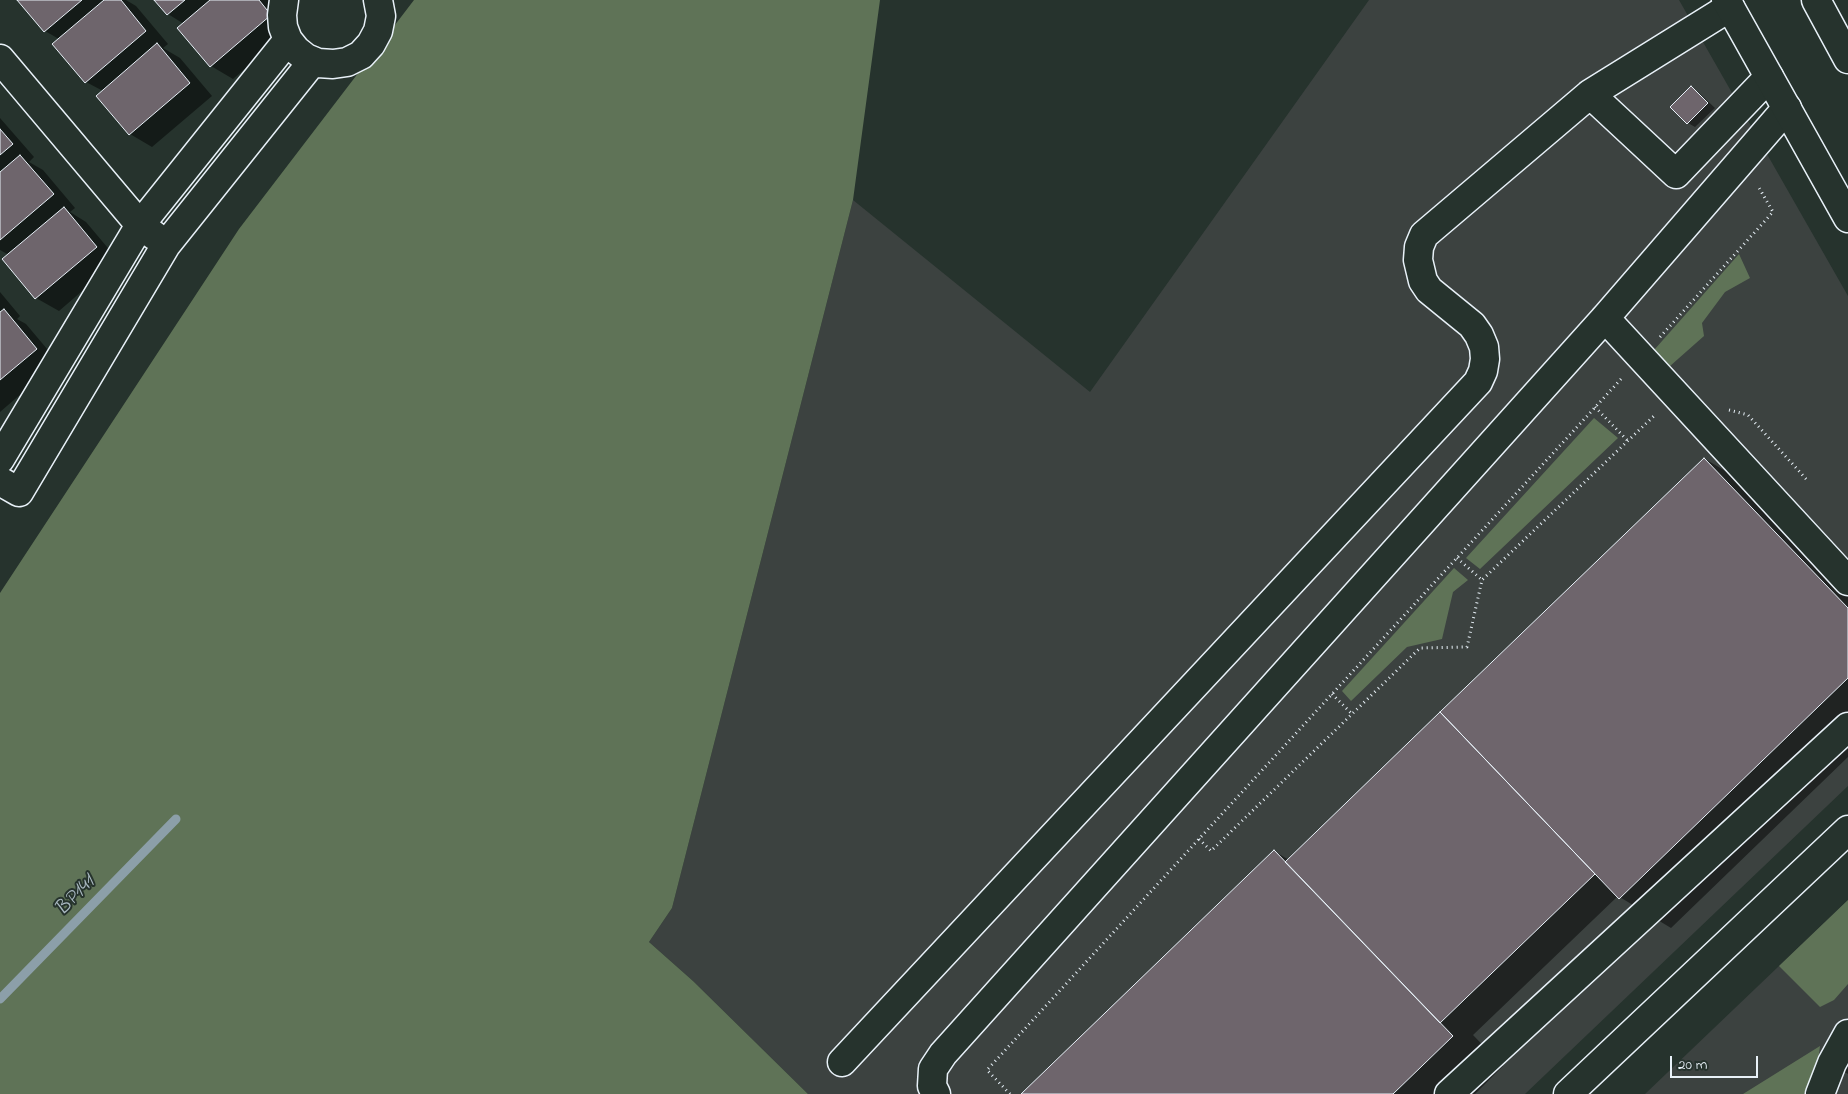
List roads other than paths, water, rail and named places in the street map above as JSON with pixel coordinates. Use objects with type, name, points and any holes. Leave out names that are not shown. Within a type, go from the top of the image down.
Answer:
[{"type":"main road","points":[[284,0],[283,28],[288,40],[306,58],[318,63],[333,64],[348,62],[361,54],[371,44],[378,31],[381,16],[378,0]]},
{"type":"main road","points":[[1816,0],[1848,59]]},
{"type":"main road","points":[[842,1062],[1478,382],[1483,371],[1485,359],[1484,346],[1472,325],[1429,290],[1423,281],[1418,260],[1419,247],[1424,235],[1590,94],[1728,4],[1848,218]]},
{"type":"main road","points":[[0,459],[140,225],[288,40]]},
{"type":"main road","points":[[0,59],[140,225],[166,245]]},
{"type":"main road","points":[[0,481],[18,492],[166,245],[313,61]]},
{"type":"main road","points":[[1590,94],[1676,174],[1769,77]]},
{"type":"main road","points":[[936,1094],[932,1086],[933,1069],[943,1054],[1605,318],[1788,108]]},
{"type":"main road","points":[[1605,318],[1848,581]]},
{"type":"main road","points":[[1449,1094],[1848,727]]},
{"type":"main road","points":[[1568,1094],[1848,830]]},
{"type":"main road","points":[[1820,1094],[1832,1063],[1848,1034]]},
{"type":"waterway","name":"BP141","points":[[0,999],[176,819]]}]
